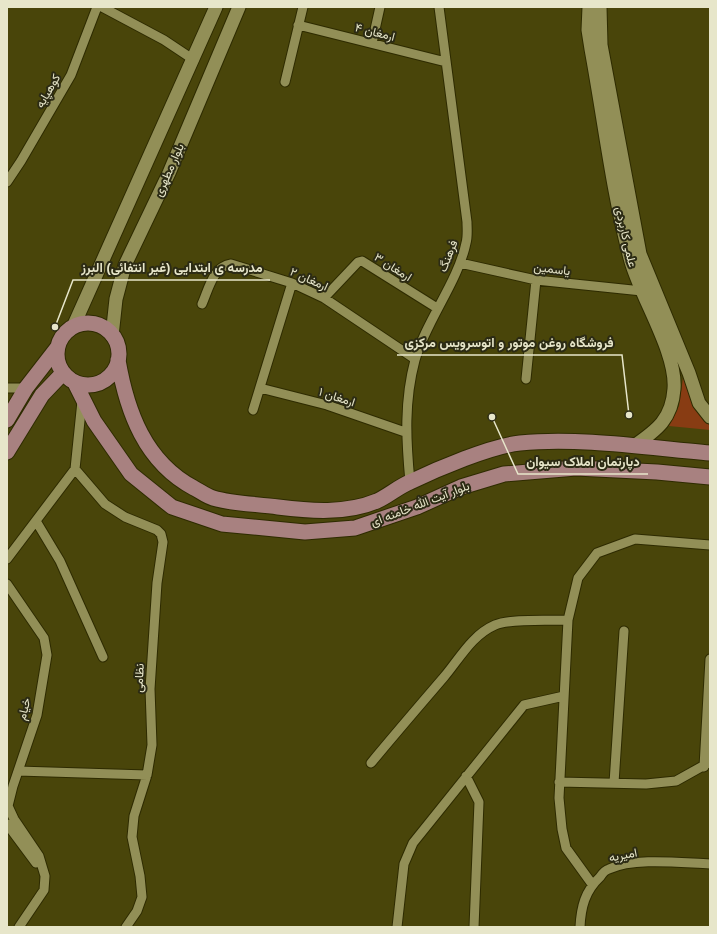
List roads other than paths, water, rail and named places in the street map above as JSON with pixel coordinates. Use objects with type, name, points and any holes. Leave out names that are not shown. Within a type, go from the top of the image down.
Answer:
[{"type":"main road","points":[[7,420],[26,388],[57,348],[66,332],[73,327],[90,323],[99,325],[112,336],[118,347],[118,360],[109,376],[102,382],[93,385],[75,383],[63,373],[59,365],[57,348]]},
{"type":"main road","name":"بلوار آیت الله خامنه ای","points":[[118,360],[123,390],[137,426],[153,454],[165,469],[180,481],[212,498],[305,510],[352,508],[376,501],[410,482],[487,452],[519,443],[576,442],[710,453]]},
{"type":"main road","points":[[7,452],[42,395],[63,373]]},
{"type":"main road","name":"بلوار آیت الله خامنه ای","points":[[75,383],[82,400],[94,421],[131,474],[172,507],[222,524],[305,532],[355,528],[417,506],[461,487],[504,474],[576,468],[657,472],[710,477]]},
{"type":"street","name":"کوهپایه","points":[[7,182],[21,161],[71,75],[97,7]]},
{"type":"street","points":[[102,7],[164,40],[194,60]]},
{"type":"street","name":"بلوار مطهری","points":[[73,327],[194,60],[216,7]]},
{"type":"street","name":"بلوار مطهری","points":[[112,336],[116,299],[125,265],[169,174],[239,7]]},
{"type":"street","points":[[285,82],[303,7]]},
{"type":"street","points":[[372,43],[380,7]]},
{"type":"street","name":"فرهنگ","points":[[410,482],[405,432],[408,397],[415,360],[437,308],[460,263],[466,242],[467,222],[439,7]]},
{"type":"street","name":"علمی کاربردی","points":[[588,7],[590,43],[607,107]]},
{"type":"street","name":"علمی کاربردی","points":[[600,7],[601,44],[607,107],[623,201],[630,258],[673,366],[674,388],[672,403],[663,424],[634,446]]},
{"type":"street","name":"ارمغان ۴","points":[[298,25],[446,62]]},
{"type":"street","name":"علمی کاربردی","points":[[623,201],[643,264],[689,372],[699,403],[710,417]]},
{"type":"street","name":"ارمغان ۳","points":[[324,298],[358,262],[362,261],[437,308]]},
{"type":"street","name":"یاسمین","points":[[460,263],[536,280],[642,291]]},
{"type":"street","name":"ارمغان ۲","points":[[202,304],[218,269],[224,265],[231,264],[292,283],[324,298],[415,360]]},
{"type":"street","points":[[526,379],[536,280]]},
{"type":"street","points":[[253,410],[292,283]]},
{"type":"street","points":[[7,388],[26,388]]},
{"type":"street","name":"ارمغان ۱","points":[[260,388],[327,405],[405,432]]},
{"type":"street","points":[[7,559],[75,469],[82,400]]},
{"type":"street","name":"نظامی","points":[[75,469],[105,504],[124,516],[157,530],[161,534],[163,542],[157,583],[150,689],[152,745],[147,775],[134,816],[132,837],[140,876],[142,897],[137,911],[126,927]]},
{"type":"street","points":[[36,521],[60,562],[103,657]]},
{"type":"street","points":[[592,884],[566,848],[562,829],[559,782],[568,620],[578,578],[597,553],[635,539],[710,545]]},
{"type":"street","name":"خیام","points":[[7,584],[44,638],[47,655],[37,715],[8,806],[14,819],[38,856],[45,876]]},
{"type":"street","points":[[371,763],[467,647],[485,631],[496,625],[507,622],[568,620]]},
{"type":"street","points":[[614,783],[624,631]]},
{"type":"street","points":[[559,782],[646,784],[676,780],[707,764],[710,659]]},
{"type":"street","points":[[397,927],[404,864],[413,843],[524,705],[564,696]]},
{"type":"street","points":[[18,771],[147,775]]},
{"type":"street","points":[[466,776],[479,802],[474,927]]},
{"type":"street","points":[[7,824],[45,876],[44,890],[19,927]]},
{"type":"street","name":"امیریه","points":[[580,927],[583,902],[592,884],[607,869],[651,862],[710,864]]},
{"type":"place","name":"مدرسه ی ابتدایی (غیر انتفائی) البرز","points":[[55,327]]},
{"type":"place","name":"فروشگاه روغن موتور و اتوسرویس مرکزی","points":[[629,415]]},
{"type":"place","name":"دپارتمان املاک سیوان","points":[[492,417]]}]
